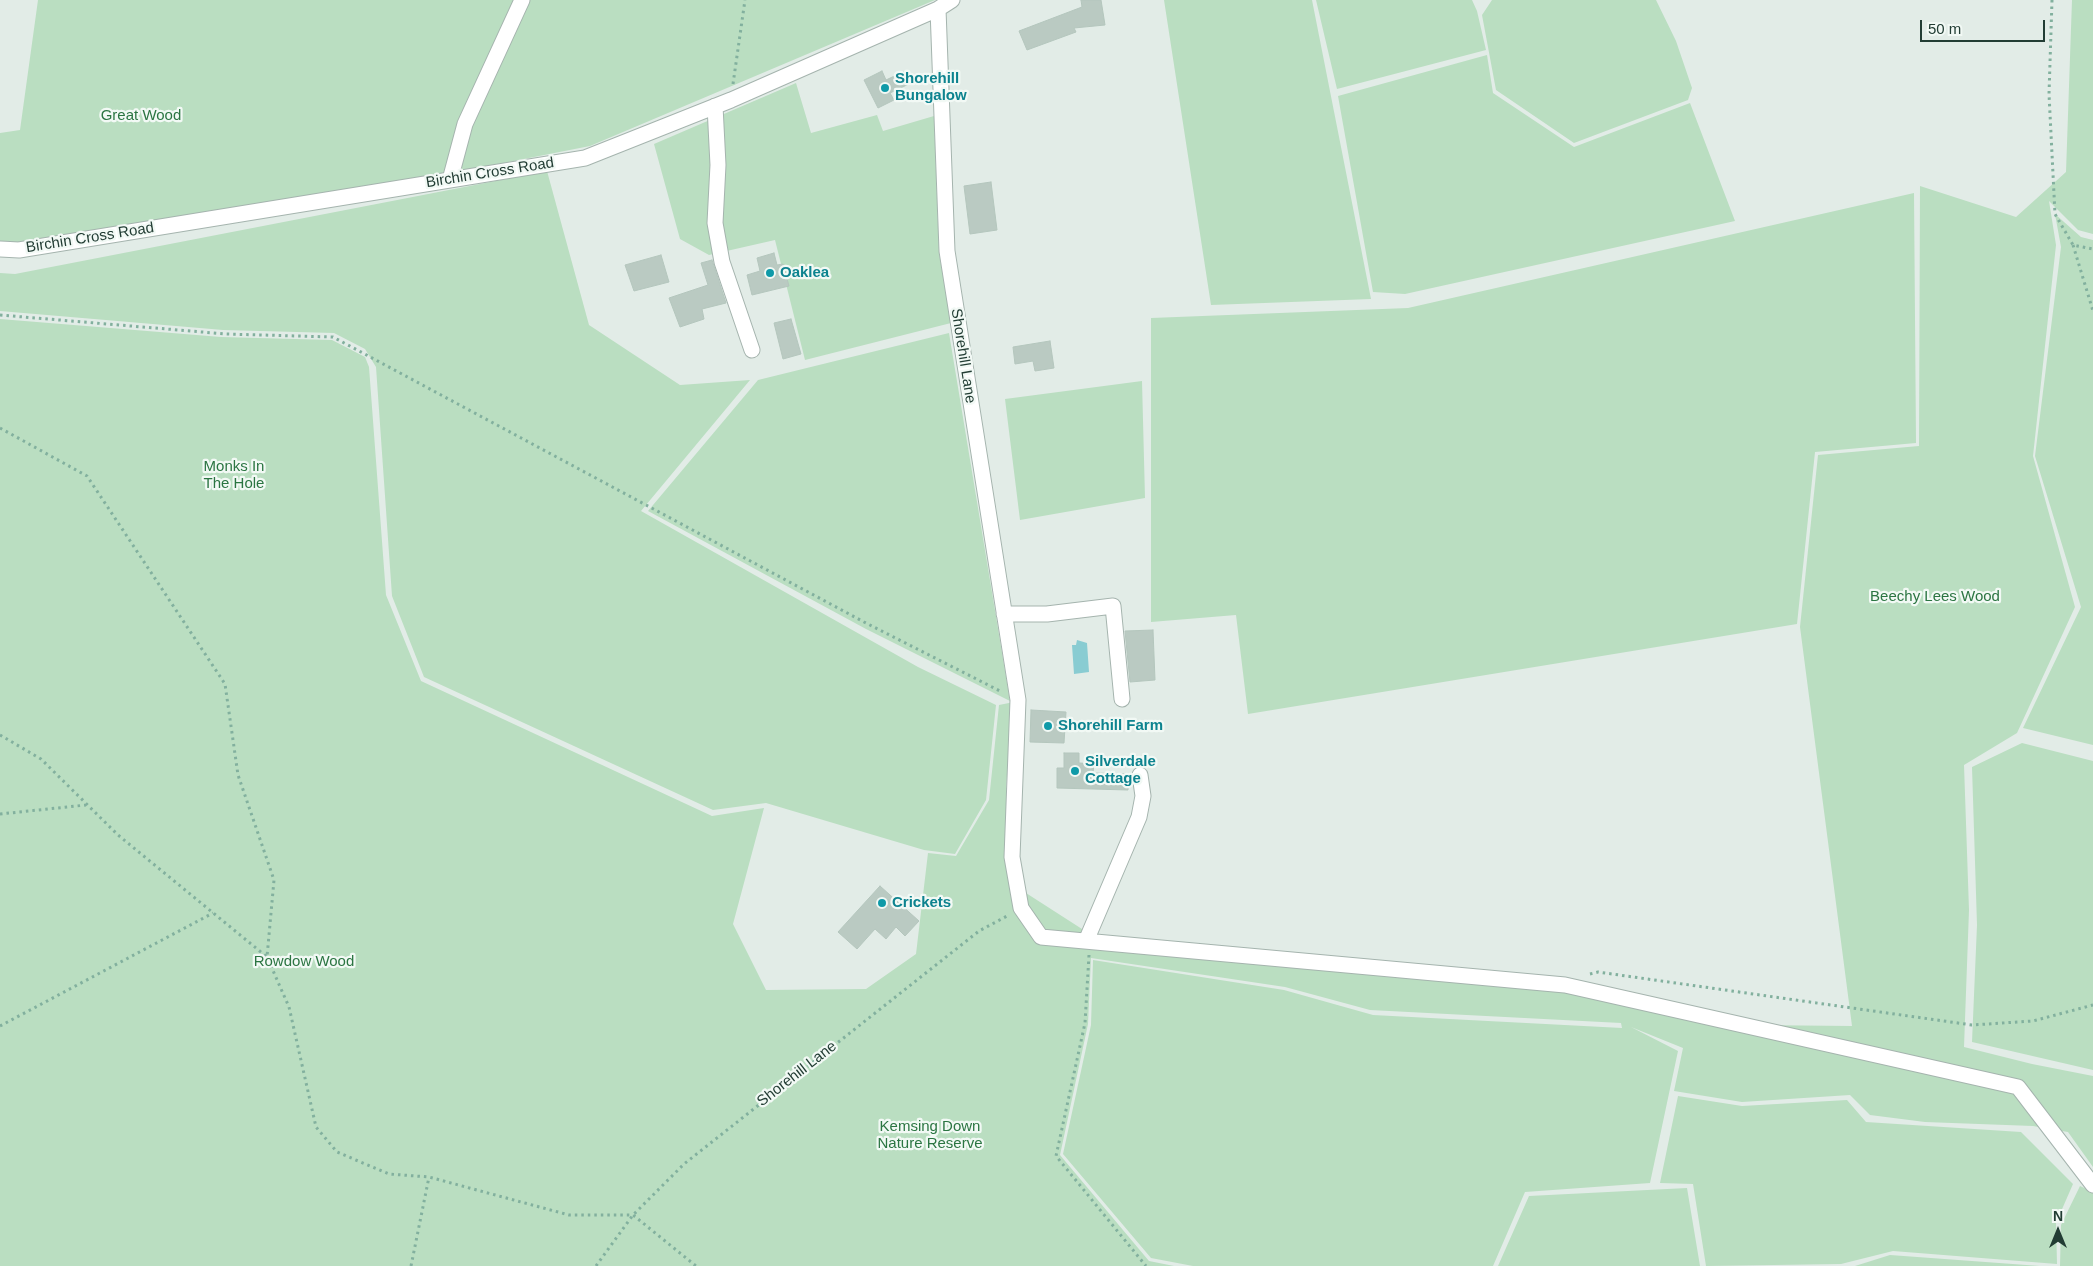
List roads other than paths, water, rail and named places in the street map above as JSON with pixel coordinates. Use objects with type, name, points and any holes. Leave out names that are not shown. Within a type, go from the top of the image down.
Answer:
[{"type":"street","points":[[450,180],[465,124],[522,0]]},
{"type":"street","name":"Birchin Cross Road","points":[[0,249],[19,250],[586,158],[731,100],[938,9],[952,0]]},
{"type":"street","name":"Shorehill Lane","points":[[938,9],[947,251],[1018,700],[1012,857],[1021,908],[1041,937],[1088,941]]},
{"type":"street","points":[[715,106],[718,165],[715,223],[722,262],[752,350]]},
{"type":"street","points":[[1004,614],[1047,614],[1113,606],[1122,699]]},
{"type":"street","points":[[1140,775],[1142,796],[1139,817],[1088,941],[1565,985],[2018,1087],[2093,1184]]},
{"type":"water","points":[[1077,640],[1087,643],[1089,672],[1074,674],[1072,645],[1076,645]]},
{"type":"place","name":"Shorehill Bungalow","points":[[885,88]]},
{"type":"place","name":"Oaklea","points":[[770,273]]},
{"type":"place","name":"Shorehill Farm","points":[[1048,726]]},
{"type":"place","name":"Silverdale Cottage","points":[[1075,771]]},
{"type":"place","name":"Crickets","points":[[882,903]]},
{"type":"park label","name":"Great Wood","points":[[141,116]]},
{"type":"park label","name":"Monks In The Hole","points":[[234,476]]},
{"type":"park label","name":"Beechy Lees Wood","points":[[1935,597]]},
{"type":"park label","name":"Rowdow Wood","points":[[304,962]]},
{"type":"park label","name":"Kemsing Down Nature Reserve","points":[[930,1136]]}]
